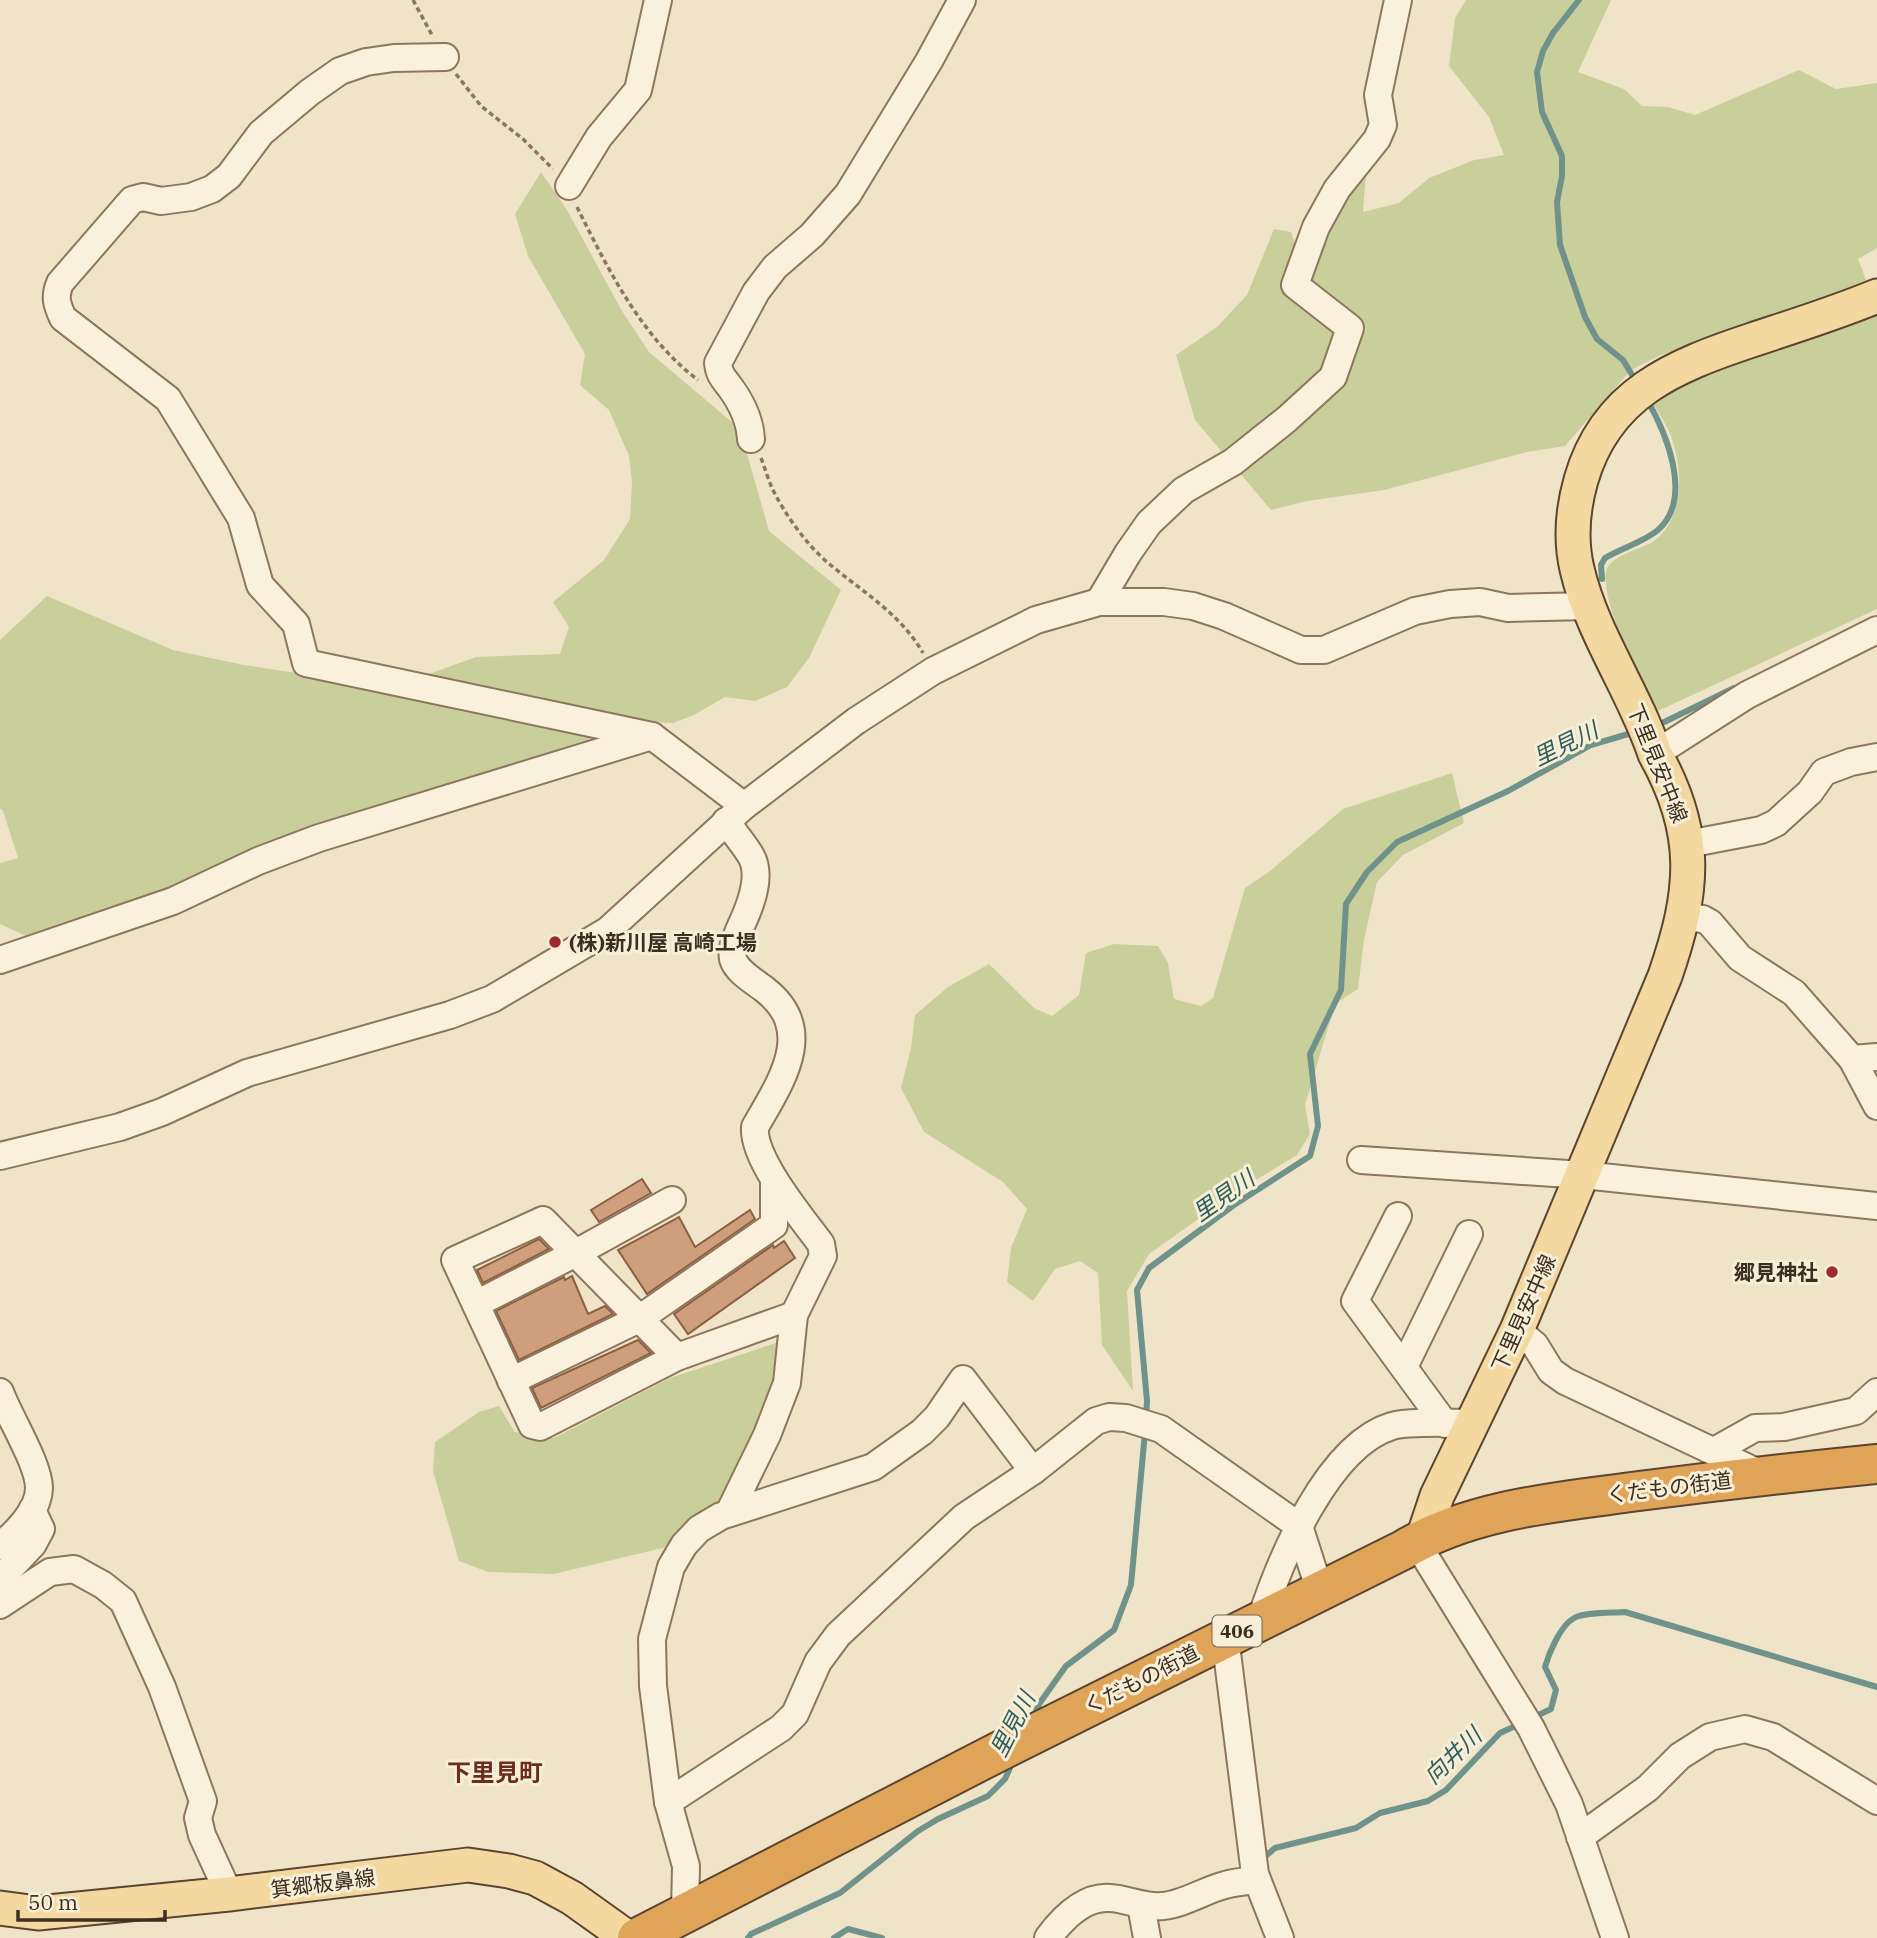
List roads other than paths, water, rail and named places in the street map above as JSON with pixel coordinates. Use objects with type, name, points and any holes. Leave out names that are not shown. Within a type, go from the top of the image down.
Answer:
[{"type":"highway","name":"くだもの街道","points":[[637,1938],[1225,1637],[1423,1538],[1461,1523],[1546,1503],[1763,1475],[1877,1464]]},
{"type":"main road","name":"下里見安中線","points":[[1423,1538],[1459,1423],[1517,1330],[1665,976],[1683,917],[1687,892],[1688,844],[1679,805],[1589,606],[1577,568],[1573,535],[1575,502],[1596,442],[1612,417],[1635,394],[1665,374],[1698,358],[1877,296]]},
{"type":"main road","name":"箕郷板鼻線","points":[[0,1908],[38,1913],[468,1866],[509,1871],[536,1878],[572,1898],[628,1938]]},
{"type":"street","points":[[569,186],[599,137],[638,90],[659,0]]},
{"type":"street","points":[[751,439],[750,423],[731,388],[719,374],[718,363],[756,292],[775,267],[812,235],[848,194],[929,61],[962,0]]},
{"type":"street","points":[[1099,602],[1149,523],[1184,490],[1233,462],[1287,419],[1333,377],[1350,328],[1295,285],[1316,228],[1337,189],[1377,139],[1383,125],[1378,95],[1398,0]]},
{"type":"street","points":[[445,58],[394,58],[366,62],[340,71],[261,133],[229,176],[212,189],[191,197],[161,201],[142,197],[132,200],[60,283],[56,293],[57,305],[63,318],[168,399],[241,518],[260,585],[296,624],[306,663],[652,736],[735,814],[753,859],[755,889],[733,945],[733,960],[740,970],[771,994],[783,1009],[792,1028],[786,1072],[755,1127],[754,1135],[766,1167],[821,1244],[823,1256],[794,1315],[787,1383],[767,1435],[729,1513]]},
{"type":"street","points":[[0,1156],[120,1127],[162,1112],[247,1073],[427,1022],[492,999],[607,931],[735,814],[856,721],[933,671],[1037,620],[1099,602],[1164,602],[1193,606],[1224,616],[1301,650],[1313,652],[1415,611],[1450,604],[1480,603],[1508,608],[1589,606]]},
{"type":"street","points":[[1650,740],[1877,630]]},
{"type":"street","points":[[0,960],[173,901],[258,861],[319,838],[652,736]]},
{"type":"street","points":[[1688,844],[1761,830],[1776,823],[1810,792],[1824,772],[1851,762],[1877,757]]},
{"type":"street","points":[[1683,917],[1703,919],[1710,923],[1740,958],[1794,993],[1864,1058],[1877,1106]]},
{"type":"street","points":[[1361,1160],[1583,1175],[1877,1206]]},
{"type":"street","points":[[511,1381],[639,1319],[774,1225],[774,1179]]},
{"type":"street","points":[[475,1304],[672,1200]]},
{"type":"street","points":[[1398,1216],[1355,1301],[1404,1367],[1459,1423]]},
{"type":"street","points":[[677,1357],[543,1220],[455,1260],[532,1424],[540,1427],[677,1357],[794,1315]]},
{"type":"street","points":[[1404,1367],[1469,1234]]},
{"type":"street","points":[[1517,1330],[1535,1345],[1551,1371],[1565,1381],[1763,1475]]},
{"type":"street","points":[[685,1912],[686,1866],[668,1802],[653,1686],[652,1639],[671,1567],[684,1545],[699,1530],[729,1513],[873,1467],[922,1432],[963,1379],[1033,1471]]},
{"type":"street","points":[[0,1392],[37,1475],[39,1490],[32,1510],[13,1536],[0,1546]]},
{"type":"street","points":[[1714,1451],[1755,1428],[1784,1427],[1856,1411],[1877,1392]]},
{"type":"street","points":[[668,1802],[781,1728],[794,1714],[818,1662],[838,1635],[964,1517],[1033,1471],[1096,1421],[1109,1417],[1126,1419],[1161,1429],[1299,1526],[1320,1591]]},
{"type":"street","points":[[1261,1619],[1275,1576],[1299,1526],[1341,1461],[1357,1444],[1392,1425],[1459,1423]]},
{"type":"street","points":[[0,1579],[33,1544],[41,1529],[32,1510]]},
{"type":"street","points":[[1423,1538],[1421,1550],[1531,1728],[1569,1804],[1615,1938]]},
{"type":"street","points":[[0,1605],[50,1572],[74,1569],[103,1585],[123,1601],[162,1687],[203,1801],[198,1818],[202,1835],[229,1894]]},
{"type":"street","points":[[1225,1637],[1251,1853],[1257,1880],[1280,1938]]},
{"type":"street","points":[[1580,1837],[1648,1788],[1690,1749],[1710,1737],[1745,1729],[1773,1737],[1877,1801]]},
{"type":"street","points":[[1048,1938],[1059,1923],[1094,1899],[1109,1898],[1141,1905],[1164,1906],[1226,1884],[1257,1880]]},
{"type":"street","points":[[1141,1905],[1147,1938]]},
{"type":"waterway","points":[[1579,0],[1553,33],[1543,51],[1537,72],[1542,112],[1562,156],[1562,176],[1557,202],[1560,245],[1585,317],[1597,339],[1623,360],[1637,383]]},
{"type":"waterway","points":[[1602,579],[1601,565],[1605,558],[1658,530],[1669,517],[1674,501],[1675,483],[1668,446],[1646,398]]},
{"type":"waterway","name":"里見川","points":[[1656,726],[1734,688]]},
{"type":"waterway","name":"里見川","points":[[1146,1418],[1147,1401],[1137,1290],[1149,1268],[1234,1205],[1310,1156],[1318,1126],[1310,1054],[1341,990],[1346,904],[1367,872],[1397,842],[1508,791],[1591,745],[1635,732]]},
{"type":"waterway","name":"里見川","points":[[1034,1716],[1039,1704],[1066,1666],[1114,1630],[1131,1585],[1145,1432]]},
{"type":"waterway","name":"向井川","points":[[1532,1718],[1551,1709],[1556,1690],[1545,1667],[1556,1640],[1574,1618],[1591,1614],[1625,1612],[1877,1687]]},
{"type":"waterway","name":"向井川","points":[[1261,1860],[1275,1848],[1356,1828],[1380,1813],[1428,1801],[1446,1790],[1500,1733],[1522,1723]]},
{"type":"waterway","name":"里見川","points":[[748,1938],[751,1934],[840,1893],[918,1831],[988,1796],[1005,1779],[1013,1761]]},
{"type":"waterway","name":"向井川","points":[[834,1938],[848,1929],[882,1938]]},
{"type":"place","name":"(株)新川屋 高崎工場","points":[[555,942]]},
{"type":"place","name":"郷見神社","points":[[1832,1272]]},
{"type":"district","name":"下里見町","points":[[495,1772]]}]
